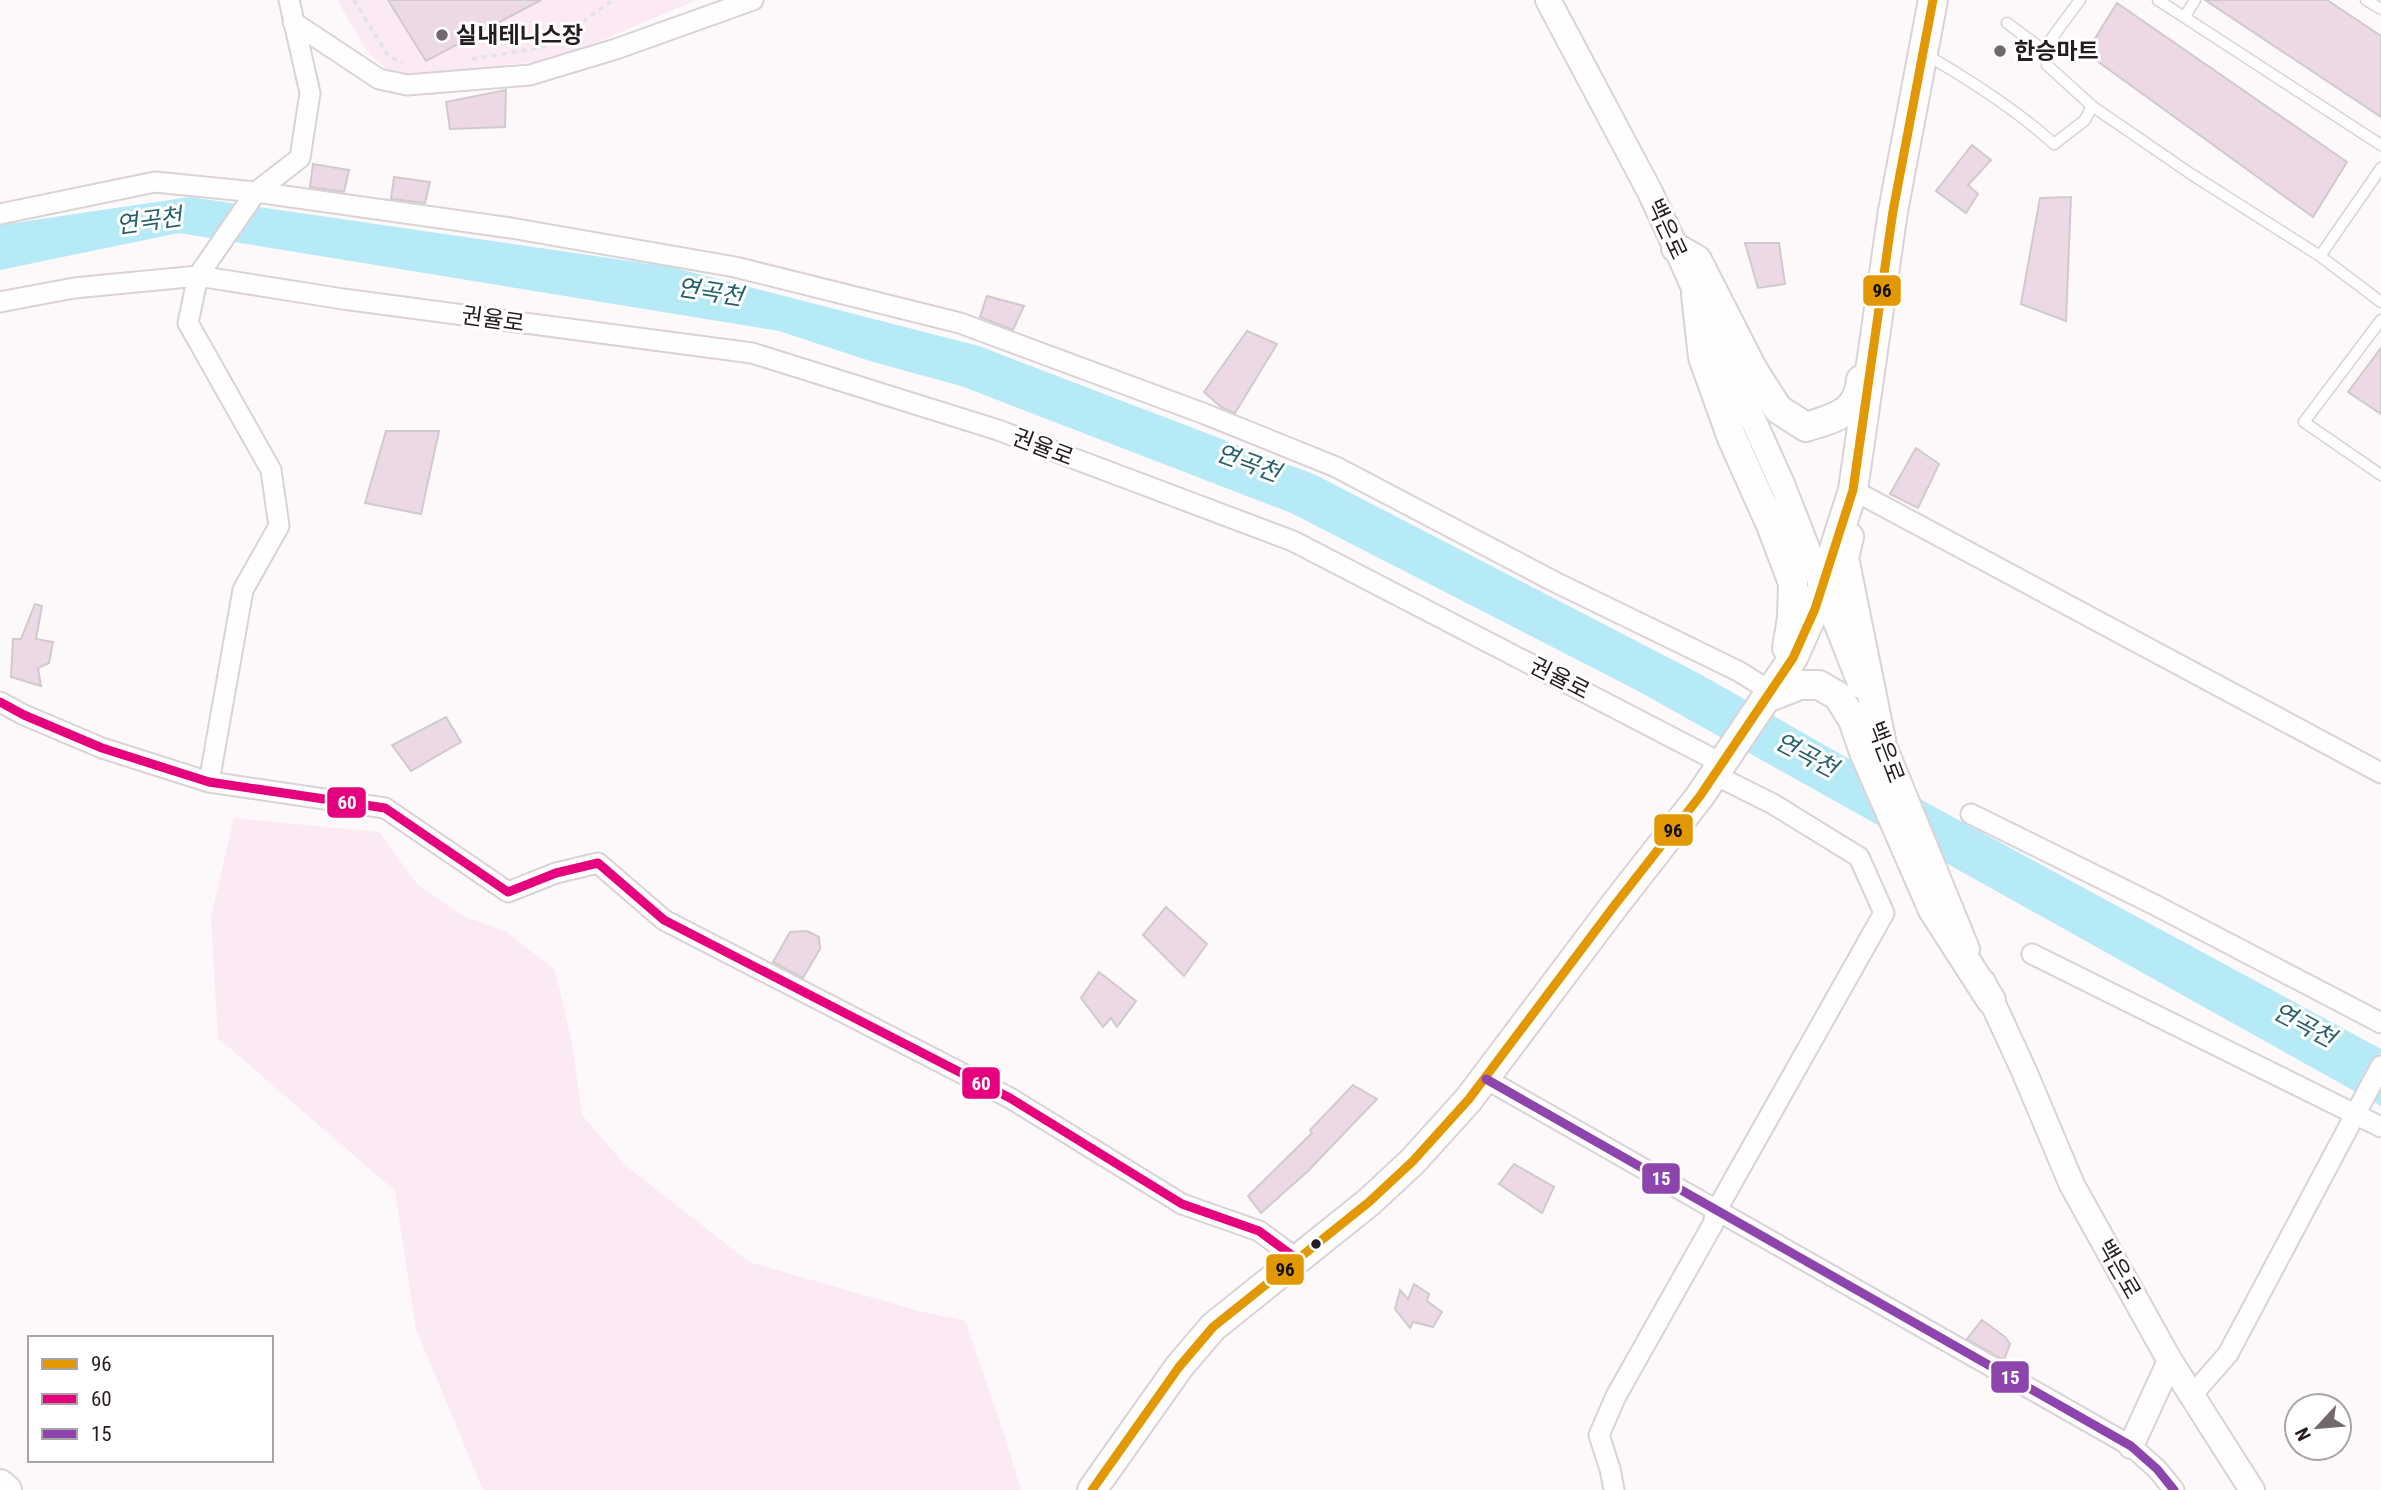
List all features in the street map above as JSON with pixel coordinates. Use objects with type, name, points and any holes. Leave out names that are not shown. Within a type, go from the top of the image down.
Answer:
[{"type":"main road","points":[[1873,746],[1844,558],[1857,492],[1886,257],[1933,0]]},
{"type":"main road","points":[[1676,248],[1697,260],[1753,370],[1778,409],[1807,427],[1839,416],[1852,407],[1860,389],[1863,350],[1886,257]]},
{"type":"main road","points":[[1696,295],[1703,357],[1732,438],[1771,525],[1793,583],[1792,618],[1772,692]]},
{"type":"main road","points":[[1092,1490],[1199,1343],[1230,1311],[1369,1202],[1413,1161],[1486,1079],[1719,770],[1793,659],[1815,609],[1857,492]]},
{"type":"main road","points":[[1772,692],[1800,685],[1819,685],[1838,696],[1873,746],[1942,907],[1991,1000]]},
{"type":"main road","points":[[0,1484],[7,1490]]},
{"type":"street","points":[[209,782],[243,590],[279,526],[271,470],[188,323],[198,276],[256,192],[300,158],[310,93],[289,0]]},
{"type":"street","points":[[293,22],[379,79],[407,85],[530,75],[616,49],[752,0]]},
{"type":"street","name":"백은로","points":[[1548,0],[1650,192],[1782,484],[1823,584],[1873,746],[1892,768],[1942,907]]},
{"type":"street","points":[[0,214],[155,182],[256,192],[510,228],[735,267],[960,323],[1205,414],[1336,467],[1553,581],[1738,671],[1772,692]]},
{"type":"street","name":"권율로","points":[[0,302],[74,288],[198,276],[343,299],[752,353],[998,430],[1293,541],[1719,770],[1858,857],[1884,914],[1716,1211]]},
{"type":"street","points":[[1857,492],[2381,773]]},
{"type":"street","points":[[0,702],[102,748],[209,782],[385,808],[508,892],[556,873],[598,863],[664,920],[1010,1098],[1182,1204],[1259,1231],[1297,1259]]},
{"type":"street","points":[[1971,814],[2155,905],[2381,1023]]},
{"type":"street","points":[[2032,954],[2381,1127]]},
{"type":"street","name":"백은로","points":[[1991,1000],[2072,1185],[2169,1361],[2193,1394],[2252,1490]]},
{"type":"street","points":[[2193,1394],[2228,1353],[2381,1066]]},
{"type":"street","points":[[1486,1079],[2131,1446],[2157,1469],[2174,1490]]},
{"type":"street","points":[[1614,1490],[1599,1436],[1616,1395],[1713,1224],[1716,1211]]},
{"type":"street","points":[[2131,1446],[2169,1361]]},
{"type":"lane","points":[[2080,0],[2046,46],[2047,65],[2092,106],[2191,174],[2320,256],[2381,302]]},
{"type":"lane","points":[[2158,0],[2381,145]]},
{"type":"lane","points":[[2185,16],[2195,0]]},
{"type":"lane","points":[[2366,0],[2381,9]]},
{"type":"lane","points":[[2007,23],[2046,52]]},
{"type":"lane","points":[[1922,52],[2038,129],[2054,144],[2085,120],[2092,106]]},
{"type":"lane","points":[[2320,256],[2381,168]]},
{"type":"lane","points":[[2381,320],[2304,422],[2381,475]]},
{"type":"path","points":[[354,0],[388,56],[413,68]]},
{"type":"path","points":[[468,59],[550,46],[614,0]]},
{"type":"shaded area","points":[[337,0],[697,0],[557,59],[395,78],[366,50]]},
{"type":"shaded area","points":[[234,818],[379,832],[417,884],[463,916],[505,931],[555,970],[572,1043],[582,1115],[625,1165],[749,1262],[919,1311],[965,1321],[1021,1490],[483,1490],[416,1329],[395,1191],[218,1038],[211,917]]},
{"type":"water","name":"연곡천","points":[[190,197],[671,267],[979,346],[1316,475],[1700,674],[1907,792],[2381,1049],[2381,1106],[1636,690],[1291,513],[961,386],[873,362],[779,331],[179,233],[0,270],[0,225]]},
{"type":"building","name":"실내테니스장","points":[[388,0],[541,0],[426,61]]},
{"type":"building","points":[[2205,0],[2327,0],[2381,36],[2381,117]]},
{"type":"building","points":[[2117,3],[2347,162],[2313,217],[2086,53]]},
{"type":"building","points":[[506,90],[505,127],[450,129],[446,102]]},
{"type":"building","points":[[1972,145],[1991,160],[1968,185],[1978,194],[1966,213],[1936,191]]},
{"type":"building","points":[[313,164],[349,170],[344,192],[310,187]]},
{"type":"building","points":[[394,177],[430,182],[425,203],[391,199]]},
{"type":"building","points":[[2071,197],[2066,321],[2021,304],[2040,198]]},
{"type":"building","points":[[1745,243],[1779,243],[1785,284],[1758,288]]},
{"type":"building","points":[[987,296],[1024,306],[1013,330],[980,317]]},
{"type":"building","points":[[1247,331],[1277,344],[1235,413],[1221,407],[1204,392]]},
{"type":"building","points":[[2381,348],[2381,414],[2348,392]]},
{"type":"building","points":[[386,431],[439,431],[421,514],[365,503]]},
{"type":"building","points":[[1916,448],[1939,464],[1918,508],[1890,494]]},
{"type":"building","points":[[35,604],[42,606],[36,639],[53,642],[49,663],[38,668],[41,686],[11,677],[13,639],[21,639]]},
{"type":"building","points":[[446,717],[461,742],[411,771],[392,745]]},
{"type":"building","points":[[1166,907],[1207,944],[1184,976],[1143,935]]},
{"type":"building","points":[[807,931],[819,937],[820,949],[803,978],[773,962],[790,932]]},
{"type":"building","points":[[1099,972],[1136,1001],[1117,1027],[1111,1018],[1103,1027],[1081,998]]},
{"type":"building","points":[[1353,1085],[1377,1099],[1307,1172],[1261,1213],[1248,1196],[1312,1133],[1310,1130]]},
{"type":"building","points":[[1514,1164],[1554,1187],[1542,1213],[1499,1184]]},
{"type":"building","points":[[1414,1284],[1429,1294],[1427,1301],[1442,1312],[1433,1327],[1413,1322],[1410,1328],[1395,1309],[1400,1290],[1408,1299]]},
{"type":"building","points":[[1982,1320],[2010,1344],[2004,1360],[1967,1339]]},
{"type":"transit line","name":"96","points":[[1092,1490],[1179,1367],[1213,1327],[1369,1202],[1413,1161],[1469,1099],[1700,796],[1793,658],[1815,609],[1853,490],[1893,211],[1933,0]]},
{"type":"transit line","name":"60","points":[[0,702],[102,748],[209,782],[385,808],[508,892],[556,873],[598,863],[664,920],[1010,1098],[1182,1204],[1259,1231],[1297,1259]]},
{"type":"transit line","name":"15","points":[[1486,1079],[2131,1446],[2157,1469],[2174,1490]]},
{"type":"place","name":"실내테니스장","points":[[442,35]]},
{"type":"place","name":"한승마트","points":[[2000,51]]}]
